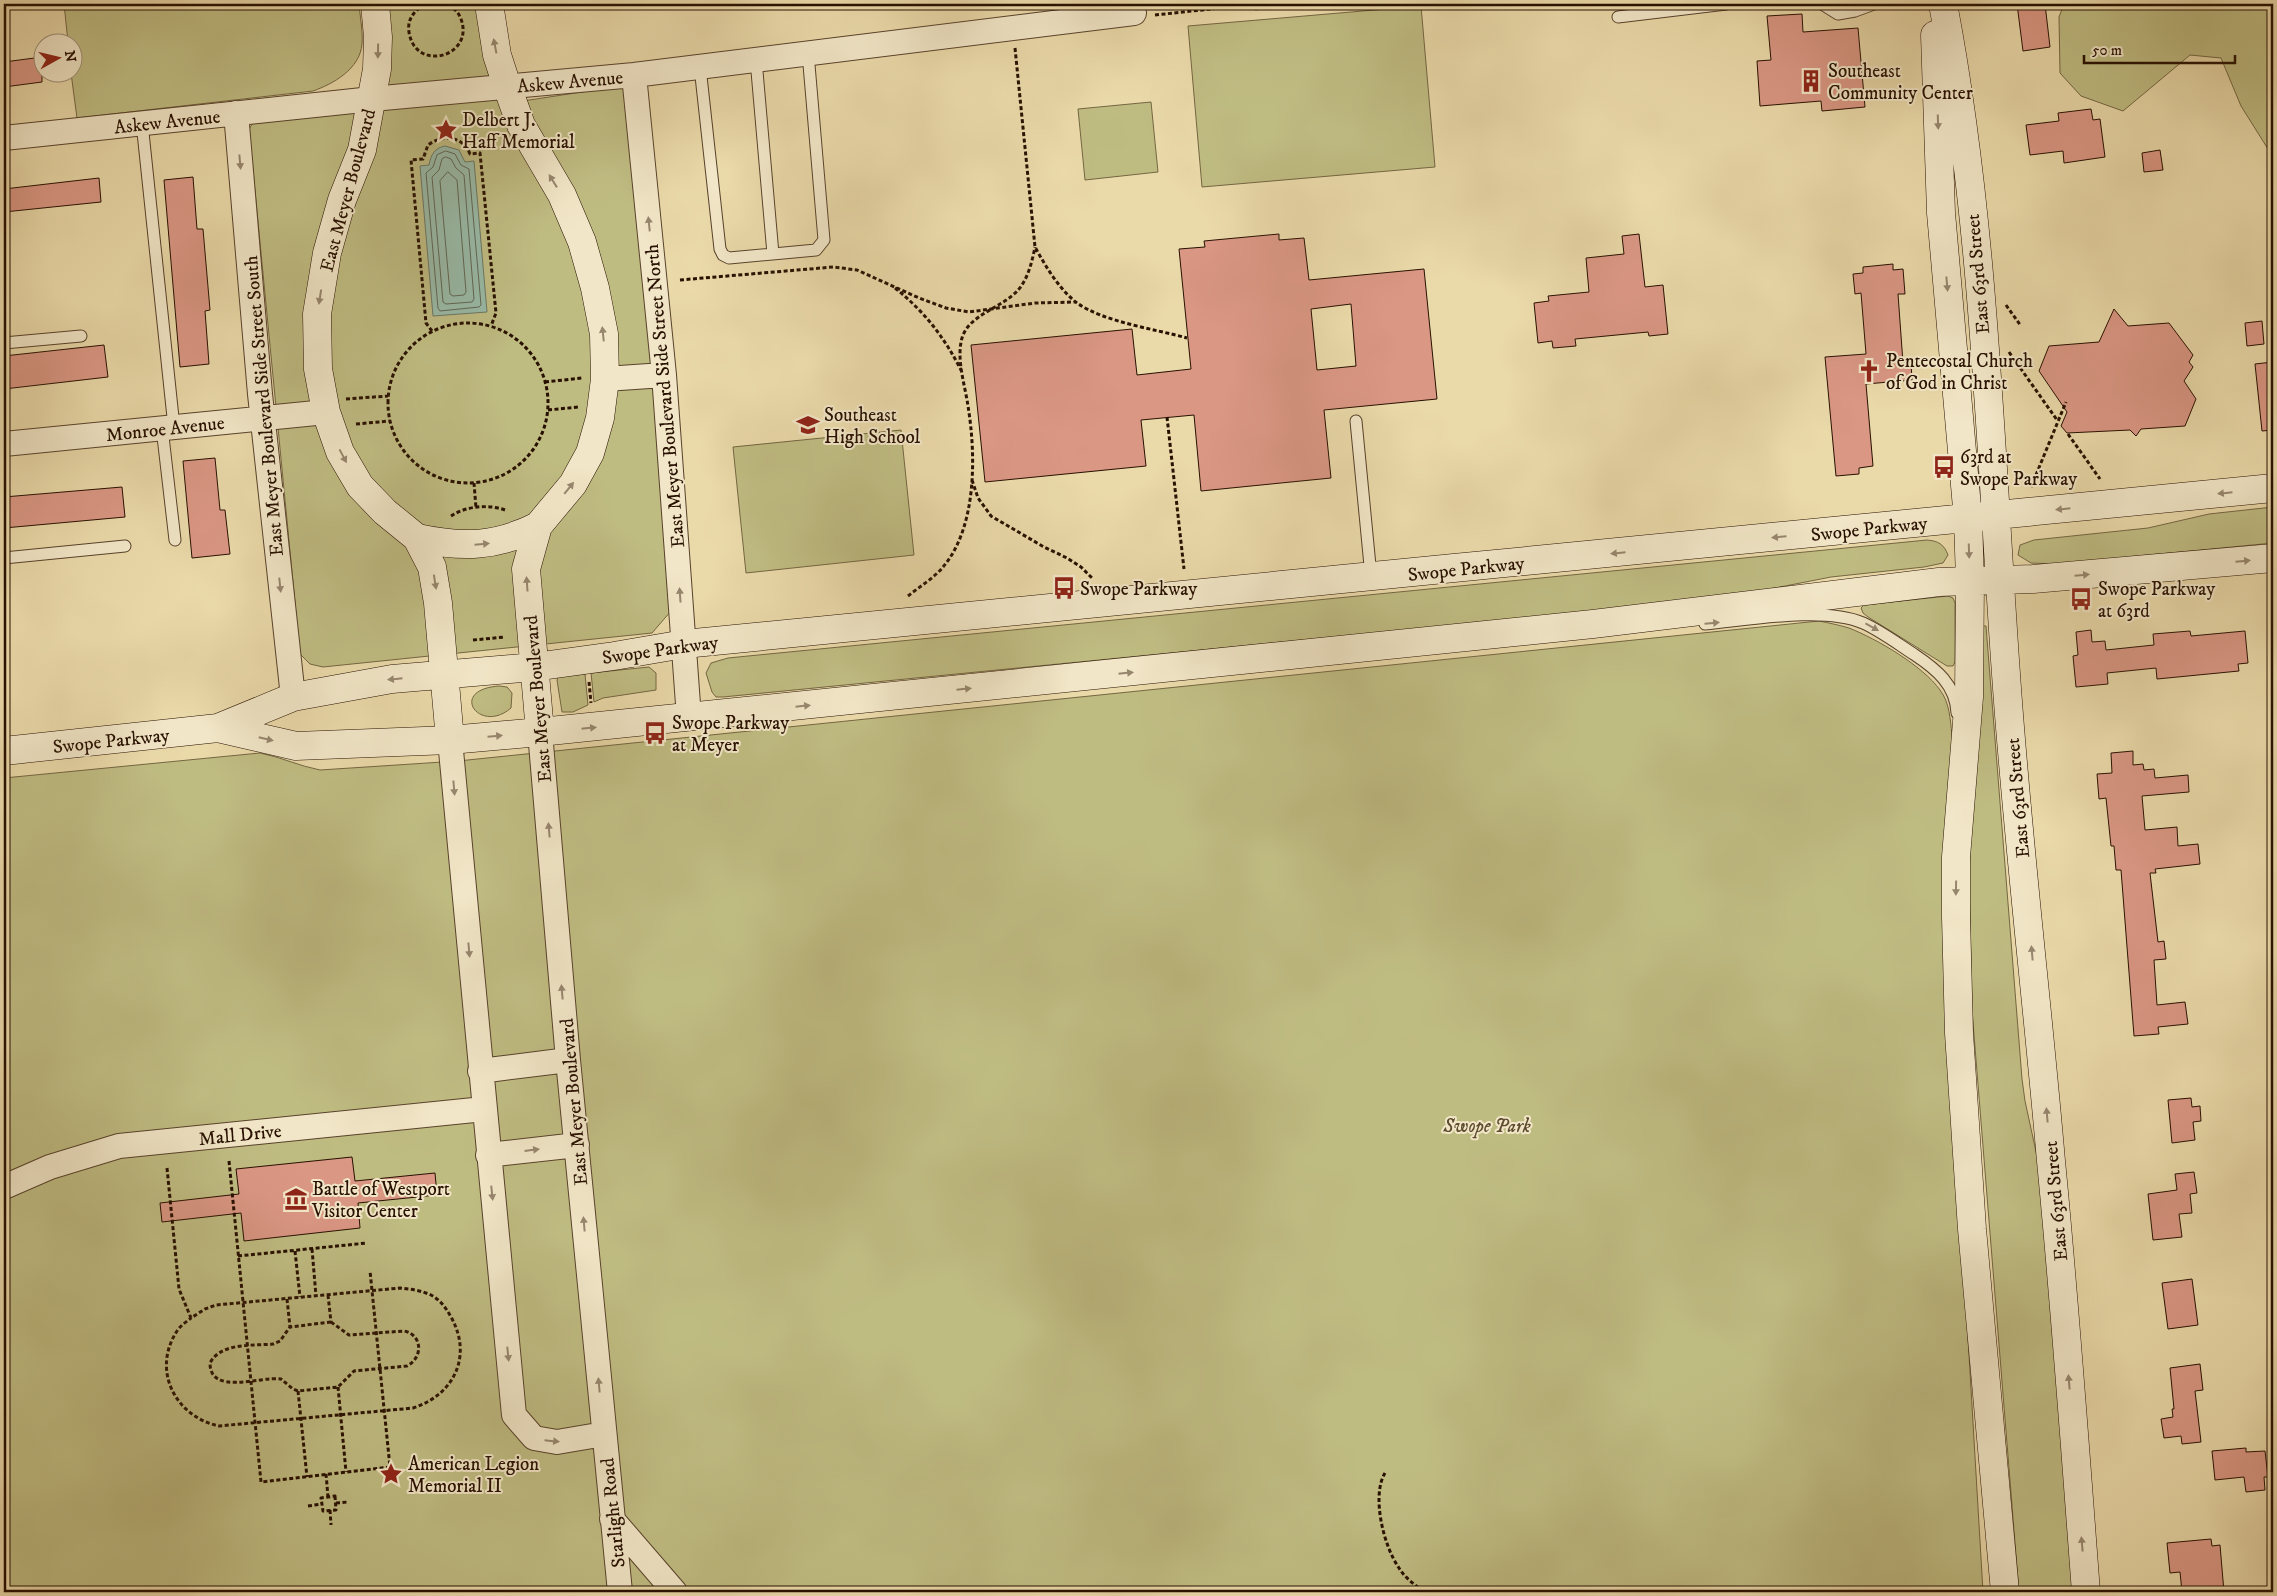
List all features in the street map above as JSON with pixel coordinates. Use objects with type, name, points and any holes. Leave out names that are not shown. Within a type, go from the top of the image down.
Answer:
[{"type":"main road","name":"East Meyer Boulevard","points":[[375,4],[378,37],[377,69],[362,150],[342,200],[326,253],[318,305],[318,368],[336,406],[340,452],[360,486],[385,512],[417,538],[432,567],[438,604],[450,740]]},
{"type":"main road","name":"East Meyer Boulevard","points":[[489,4],[497,55],[507,86],[521,125],[562,195],[582,242],[595,288],[604,334],[596,378],[600,418],[590,453],[573,484],[538,526],[526,569],[540,732]]},
{"type":"main road","name":"East 63rd Street","points":[[1939,4],[1935,31],[1942,213],[1968,519],[1970,580],[1969,697],[1956,857],[1960,1042],[1972,1229],[2005,1592]]},
{"type":"main road","name":"East 63rd Street","points":[[1943,4],[1958,82],[1975,240],[2006,675],[2052,1165],[2086,1592]]},
{"type":"main road","name":"Swope Parkway","points":[[4,751],[218,728],[293,698],[392,679],[534,667],[684,644],[1187,592],[1372,577],[2273,488]]},
{"type":"main road","points":[[417,538],[462,546],[495,543],[516,537],[538,526]]},
{"type":"main road","name":"Swope Parkway","points":[[218,728],[296,746],[450,740],[689,718],[1593,624],[1939,582],[2033,579],[2273,558]]},
{"type":"street","name":"Askew Avenue","points":[[4,138],[372,99],[634,75],[1142,14]]},
{"type":"street","name":"East Meyer Boulevard Side Street North","points":[[634,75],[664,375],[689,718]]},
{"type":"street","name":"East Meyer Boulevard Side Street South","points":[[236,113],[262,418],[293,698]]},
{"type":"street","points":[[596,378],[664,375]]},
{"type":"street","name":"Monroe Avenue","points":[[4,444],[262,418],[336,406]]},
{"type":"street","name":"East Meyer Boulevard","points":[[450,740],[514,1415],[534,1438],[557,1442],[604,1434],[568,1060],[540,732]]},
{"type":"street","points":[[480,1070],[568,1060]]},
{"type":"street","name":"Mall Drive","points":[[4,1187],[50,1167],[119,1146],[484,1109]]},
{"type":"street","points":[[488,1155],[577,1144]]},
{"type":"street","name":"Starlight Road","points":[[604,1434],[620,1592]]},
{"type":"street","points":[[612,1519],[675,1592]]},
{"type":"lane","points":[[1618,17],[1726,4]]},
{"type":"lane","points":[[1822,4],[1838,14],[1855,11],[1874,4]]},
{"type":"lane","points":[[700,67],[720,249],[723,255],[728,258],[816,250],[824,240],[808,53]]},
{"type":"lane","points":[[756,60],[773,254]]},
{"type":"lane","points":[[142,123],[168,428],[175,540]]},
{"type":"lane","points":[[4,343],[81,336]]},
{"type":"lane","points":[[1356,422],[1372,577]]},
{"type":"lane","points":[[4,558],[125,546]]},
{"type":"lane","points":[[1696,625],[1820,614],[1840,616],[1862,622],[1877,630],[1938,672],[1949,684],[1957,710],[1956,857]]},
{"type":"lane","points":[[1593,624],[1677,626]]},
{"type":"path","points":[[425,4],[415,10],[410,18],[409,30],[412,46],[423,54],[436,56],[449,54],[460,42],[464,28],[460,16],[452,6],[445,4]]},
{"type":"path","points":[[1142,14],[1268,4]]},
{"type":"path","points":[[908,596],[943,568],[956,548],[967,514],[972,479],[970,416],[960,351],[962,337],[970,324],[1018,290],[1032,265],[1035,248],[1014,45]]},
{"type":"path","points":[[432,331],[426,323],[411,160],[423,159],[428,145],[444,138],[458,140],[468,149],[470,154],[480,153],[496,314],[491,326]]},
{"type":"path","points":[[1035,248],[1050,273],[1076,302],[1098,314],[1187,338]]},
{"type":"path","points":[[680,280],[833,267],[857,270],[919,298],[946,308],[969,312],[990,311],[1035,303],[1076,302]]},
{"type":"path","points":[[889,283],[916,305],[933,324],[950,348],[963,375]]},
{"type":"path","points":[[2003,301],[2021,326]]},
{"type":"path","points":[[465,323],[491,326],[510,334],[525,347],[537,363],[545,382],[548,410],[543,432],[532,452],[516,467],[496,478],[474,483],[455,482],[437,477],[420,468],[401,447],[390,421],[388,396],[392,376],[402,358],[415,342],[432,331],[451,324],[465,323]]},
{"type":"path","points":[[2007,348],[2058,420]]},
{"type":"path","points":[[545,382],[596,378]]},
{"type":"path","points":[[336,406],[388,396]]},
{"type":"path","points":[[2031,486],[2066,402]]},
{"type":"path","points":[[548,410],[584,406]]},
{"type":"path","points":[[1167,417],[1184,569]]},
{"type":"path","points":[[353,424],[390,421]]},
{"type":"path","points":[[2068,434],[2100,480]]},
{"type":"path","points":[[972,479],[978,498],[991,516],[1067,558],[1081,567],[1092,578]]},
{"type":"path","points":[[474,483],[476,508]]},
{"type":"path","points":[[451,516],[463,509],[494,506],[505,510]]},
{"type":"path","points":[[473,640],[505,637]]},
{"type":"path","points":[[588,673],[591,703]]},
{"type":"path","points":[[229,1161],[261,1482],[390,1467],[370,1271]]},
{"type":"path","points":[[167,1168],[180,1289],[190,1318]]},
{"type":"path","points":[[238,1256],[367,1243]]},
{"type":"path","points":[[312,1249],[316,1296]]},
{"type":"path","points":[[295,1251],[300,1297]]},
{"type":"path","points":[[400,1288],[428,1293],[439,1300],[447,1309],[455,1324],[460,1342],[460,1356],[457,1370],[447,1387],[436,1398],[412,1408],[230,1426],[206,1423],[192,1416],[174,1394],[169,1383],[168,1357],[171,1342],[178,1329],[190,1318],[216,1305],[400,1288]]},
{"type":"path","points":[[328,1295],[331,1322]]},
{"type":"path","points":[[287,1298],[290,1327],[280,1340],[273,1344],[247,1346],[219,1352],[213,1356],[210,1368],[214,1377],[221,1381],[281,1379],[292,1389],[298,1391],[338,1387],[354,1371],[407,1366],[413,1363],[419,1355],[419,1346],[416,1338],[410,1333],[349,1335],[331,1322],[290,1327]]},
{"type":"path","points":[[338,1387],[346,1472]]},
{"type":"path","points":[[298,1391],[306,1477]]},
{"type":"path","points":[[1385,1473],[1378,1488],[1379,1508],[1385,1536],[1398,1568],[1424,1592]]},
{"type":"path","points":[[326,1474],[328,1497]]},
{"type":"path","points":[[335,1496],[336,1510],[323,1511],[321,1498],[328,1497],[335,1496]]},
{"type":"path","points":[[336,1503],[348,1502]]},
{"type":"path","points":[[308,1506],[322,1504]]},
{"type":"path","points":[[330,1510],[331,1525]]},
{"type":"green space","points":[[64,4],[359,4],[362,44],[360,53],[351,68],[337,80],[313,91],[77,118],[72,82],[82,82],[82,32],[67,32]]},
{"type":"green space","points":[[385,4],[480,4],[503,104],[628,85],[637,96],[671,611],[652,633],[323,667],[310,664],[300,654],[249,129],[253,123],[348,111],[390,68]]},
{"type":"green space","points":[[1254,4],[1319,4],[1255,10]]},
{"type":"green space","points":[[2064,4],[2273,4],[2273,157],[2241,106],[2221,58],[2190,55],[2123,111],[2081,96],[2060,73],[2059,17]]},
{"type":"green space","points":[[1421,6],[1435,167],[1202,187],[1188,26]]},
{"type":"green space","points":[[1151,102],[1158,172],[1085,180],[1078,109]]},
{"type":"green space","points":[[901,430],[914,555],[746,573],[733,447]]},
{"type":"green space","points":[[2273,507],[2273,543],[2055,564],[2031,563],[2018,555],[2020,545],[2034,540],[2148,528],[2209,514]]},
{"type":"green space","points":[[1927,540],[1937,542],[1945,548],[1948,555],[1943,563],[1924,567],[1831,577],[1719,599],[723,697],[716,697],[712,692],[706,673],[711,663],[728,658]]},
{"type":"green space","points":[[1948,596],[1953,598],[1955,603],[1955,662],[1953,666],[1947,666],[1868,617],[1861,608],[1864,605]]},
{"type":"green space","name":"Swope Park","points":[[1819,621],[1845,627],[1860,633],[1899,654],[1923,672],[1940,690],[1946,700],[1949,712],[1952,734],[1950,1033],[1983,1592],[4,1592],[4,778],[260,753],[320,770],[458,761]]},
{"type":"green space","points":[[1978,626],[1986,626],[2022,1079],[2038,1161],[2076,1592],[2019,1592],[1972,1010],[1969,879]]},
{"type":"green space","points":[[649,667],[656,673],[656,690],[603,698],[594,702],[591,673]]},
{"type":"green space","points":[[585,674],[588,705],[573,712],[562,712],[558,677]]},
{"type":"green space","points":[[499,686],[507,687],[512,693],[511,708],[499,715],[489,717],[480,714],[474,709],[472,702],[475,695],[483,689]]},
{"type":"water","points":[[445,146],[459,150],[465,162],[474,161],[487,312],[433,316],[420,166],[429,165],[434,152]]},
{"type":"building","points":[[2017,4],[2045,4],[2050,47],[2023,51]]},
{"type":"building","name":"Southeast Community Center","points":[[1802,14],[1803,32],[1858,28],[1865,107],[1822,111],[1821,101],[1760,106],[1757,61],[1771,60],[1767,16]]},
{"type":"building","points":[[32,58],[32,82],[42,82],[4,87],[4,62]]},
{"type":"building","points":[[2091,109],[2093,120],[2100,119],[2105,157],[2064,163],[2063,151],[2030,155],[2026,125],[2059,121],[2058,113]]},
{"type":"building","points":[[2160,150],[2163,170],[2144,172],[2142,153]]},
{"type":"building","points":[[193,177],[197,229],[203,229],[210,310],[205,311],[209,364],[180,367],[164,180]]},
{"type":"building","points":[[99,178],[101,202],[4,212],[4,189]]},
{"type":"building","points":[[1279,234],[1279,240],[1304,238],[1309,280],[1424,269],[1437,399],[1324,410],[1331,478],[1201,491],[1194,415],[1141,420],[1146,466],[985,482],[971,345],[1132,329],[1137,375],[1191,369],[1179,249],[1205,247],[1204,241]],"holes":[[[1351,304],[1356,366],[1317,370],[1311,309]]]},
{"type":"building","points":[[1639,234],[1645,287],[1663,285],[1668,334],[1649,336],[1648,332],[1575,339],[1576,346],[1553,348],[1552,341],[1538,343],[1534,303],[1549,301],[1548,296],[1589,292],[1586,258],[1624,254],[1622,236]]},
{"type":"building","name":"Pentecostal Church of God in Christ","points":[[1893,264],[1893,270],[1903,269],[1905,294],[1898,294],[1903,363],[1911,362],[1912,380],[1866,384],[1873,466],[1859,468],[1859,474],[1836,476],[1825,357],[1866,354],[1861,293],[1855,294],[1853,274],[1863,273],[1863,267]]},
{"type":"building","points":[[2114,309],[2128,326],[2169,323],[2193,355],[2189,362],[2193,367],[2184,381],[2196,399],[2185,426],[2141,429],[2136,436],[2130,430],[2067,433],[2061,426],[2067,412],[2039,371],[2049,346],[2099,342]]},
{"type":"building","points":[[2262,321],[2264,344],[2247,346],[2245,323]]},
{"type":"building","points":[[104,345],[108,377],[4,389],[4,356]]},
{"type":"building","points":[[2273,362],[2273,430],[2262,431],[2255,364]]},
{"type":"building","points":[[215,458],[220,510],[225,510],[230,554],[192,558],[183,461]]},
{"type":"building","points":[[122,487],[125,517],[4,528],[4,497]]},
{"type":"building","points":[[2091,630],[2092,642],[2105,641],[2106,650],[2154,645],[2153,634],[2190,631],[2191,636],[2245,631],[2248,663],[2238,664],[2239,671],[2157,679],[2156,668],[2107,673],[2108,684],[2076,687],[2073,656],[2078,655],[2076,632]]},
{"type":"building","points":[[2133,751],[2133,765],[2143,764],[2144,770],[2154,769],[2155,778],[2188,775],[2189,792],[2142,796],[2145,830],[2177,827],[2178,846],[2198,844],[2200,864],[2155,869],[2156,873],[2150,873],[2158,942],[2164,941],[2166,959],[2154,960],[2157,1005],[2185,1002],[2188,1024],[2158,1027],[2159,1034],[2134,1036],[2121,870],[2116,870],[2114,846],[2111,846],[2106,798],[2099,799],[2097,774],[2112,773],[2111,753]]},
{"type":"building","points":[[2191,1098],[2192,1107],[2200,1106],[2201,1121],[2193,1122],[2195,1140],[2172,1143],[2168,1100]]},
{"type":"building","name":"Battle of Westport Visitor Center","points":[[352,1157],[355,1181],[435,1173],[437,1195],[358,1203],[360,1228],[244,1241],[241,1213],[162,1222],[160,1203],[239,1194],[236,1169]]},
{"type":"building","points":[[2194,1172],[2197,1193],[2190,1194],[2192,1213],[2179,1214],[2182,1237],[2153,1240],[2148,1194],[2177,1190],[2175,1174]]},
{"type":"building","points":[[2192,1279],[2198,1325],[2168,1329],[2162,1283]]},
{"type":"building","points":[[2200,1364],[2203,1390],[2195,1391],[2201,1442],[2182,1444],[2181,1436],[2164,1438],[2161,1419],[2173,1417],[2172,1409],[2174,1409],[2170,1368]]},
{"type":"building","points":[[2246,1448],[2246,1452],[2265,1451],[2268,1477],[2264,1477],[2265,1490],[2246,1492],[2244,1477],[2215,1480],[2212,1451]]},
{"type":"building","points":[[2211,1539],[2212,1546],[2220,1545],[2224,1592],[2182,1592],[2180,1572],[2170,1573],[2167,1543]]},
{"type":"place","name":"Southeast Community Center","points":[[1811,81]]},
{"type":"place","name":"Delbert J. Haff Memorial","points":[[446,130]]},
{"type":"place","name":"Pentecostal Church of God in Christ","points":[[1869,371]]},
{"type":"place","name":"Southeast High School","points":[[808,425]]},
{"type":"place","name":"63rd at Swope Parkway","points":[[1944,467]]},
{"type":"place","name":"Swope Parkway","points":[[1064,588]]},
{"type":"place","name":"Swope Parkway at 63rd","points":[[2081,599]]},
{"type":"place","name":"Swope Parkway at Meyer","points":[[655,733]]},
{"type":"place","name":"Battle of Westport Visitor Center","points":[[296,1199]]},
{"type":"place","name":"American Legion Memorial II","points":[[391,1474]]}]
